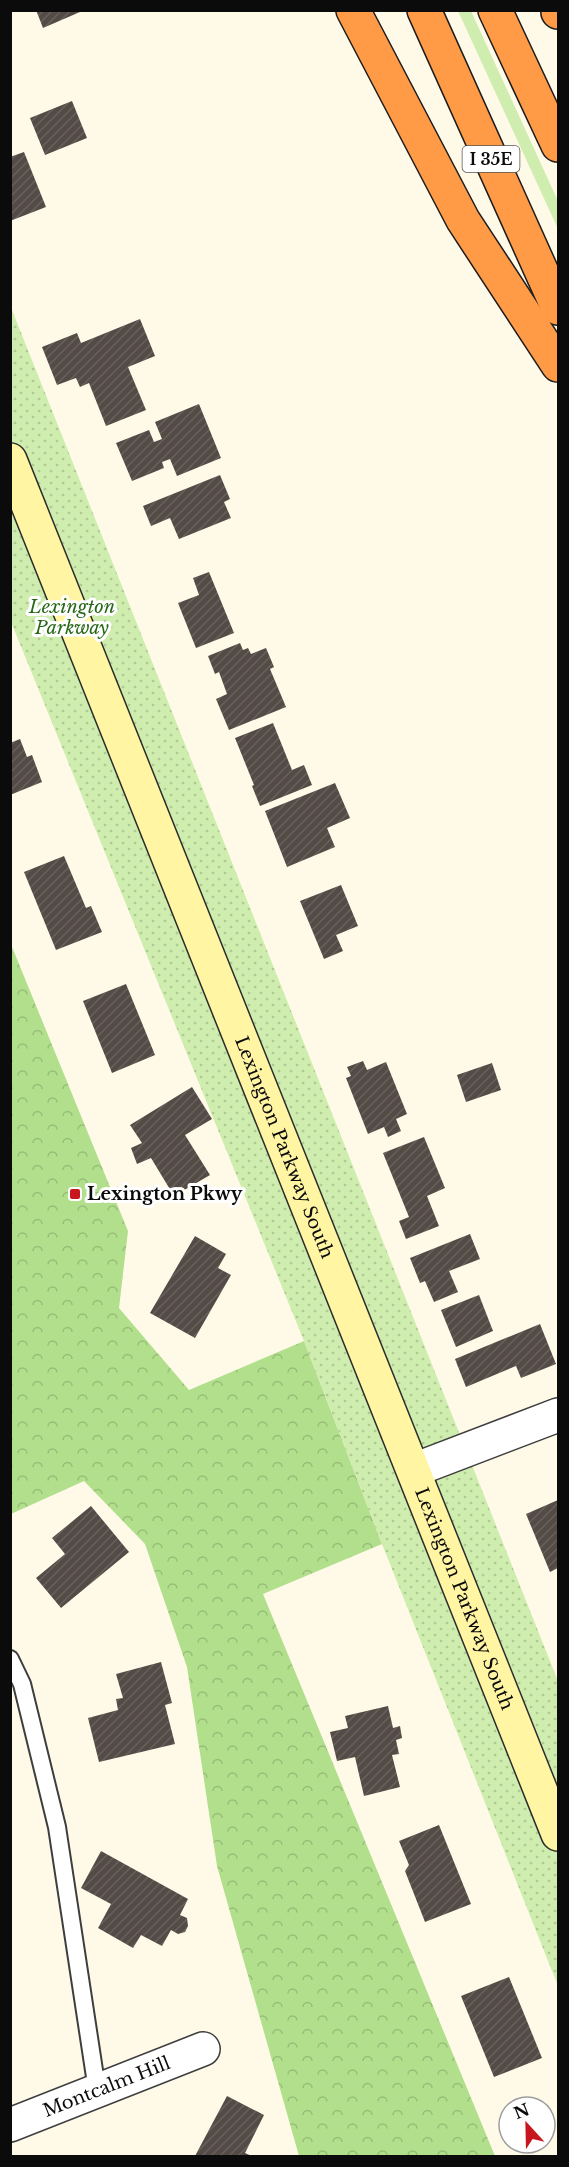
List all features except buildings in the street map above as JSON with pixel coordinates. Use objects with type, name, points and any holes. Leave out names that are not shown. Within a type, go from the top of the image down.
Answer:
[{"type":"highway","points":[[353,10],[464,220],[558,365]]},
{"type":"highway","name":"I 35E","points":[[424,10],[558,308]]},
{"type":"highway","points":[[495,10],[558,146]]},
{"type":"street","name":"Lexington Parkway South","points":[[10,460],[558,1834]]},
{"type":"street","points":[[414,1470],[558,1414]]},
{"type":"street","name":"Montcalm Hill","points":[[10,2125],[203,2049]]},
{"type":"lane","points":[[10,1659],[22,1684],[57,1827],[97,2090]]},
{"type":"green space","points":[[458,11],[471,11],[558,201],[558,229]]},
{"type":"green space","name":"Lexington Parkway","points":[[10,305],[558,1681],[558,1986],[382,1544],[304,1341],[11,622]]},
{"type":"green space","points":[[10,942],[128,1231],[119,1308],[189,1390],[304,1341],[382,1544],[263,1594],[495,2156],[299,2156],[217,1866],[187,1667],[145,1544],[84,1481],[11,1514]]},
{"type":"place","name":"Lexington Pkwy","points":[[75,1194]]}]
